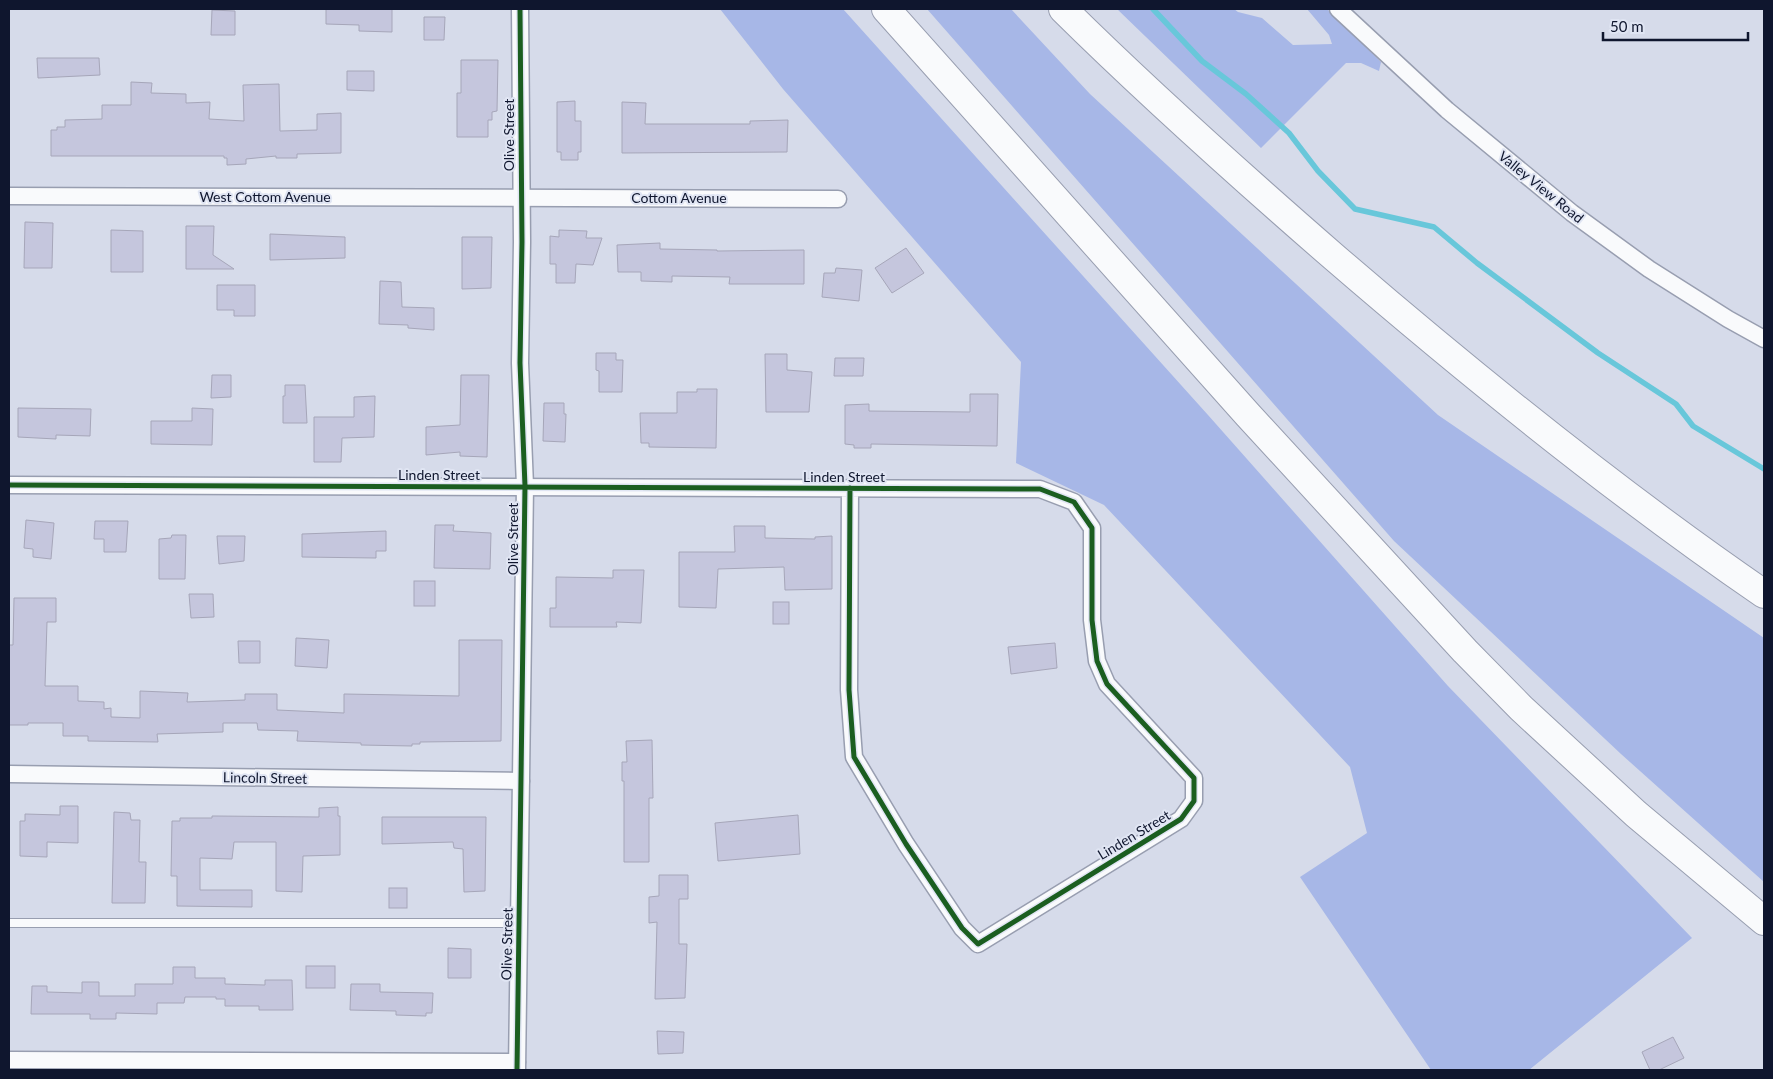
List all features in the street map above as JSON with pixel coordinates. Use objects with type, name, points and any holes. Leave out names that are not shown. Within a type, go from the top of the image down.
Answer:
[{"type":"highway","points":[[886,9],[1266,435],[1465,651],[1521,708],[1629,808],[1764,921]]},
{"type":"highway","points":[[1064,9],[1238,174],[1416,327],[1662,522],[1764,594]]},
{"type":"street","name":"Olive Street","points":[[517,1066],[524,486],[520,363],[522,242],[520,198],[520,9]]},
{"type":"street","name":"Valley View Road","points":[[1338,9],[1447,110],[1572,213],[1649,269],[1728,319],[1764,339]]},
{"type":"street","name":"West Cottom Avenue","points":[[9,196],[520,198]]},
{"type":"street","name":"Cottom Avenue","points":[[520,198],[838,198]]},
{"type":"street","name":"Linden Street","points":[[9,485],[524,486],[1040,489],[1074,502],[1092,528],[1092,620],[1097,660],[1107,684],[1194,778],[1194,801],[1181,819],[978,944],[962,928],[906,844],[854,756],[849,690],[850,488]]},
{"type":"street","name":"Lincoln Street","points":[[9,774],[521,781]]},
{"type":"street","points":[[9,1060],[246,1065],[517,1066]]},
{"type":"lane","points":[[9,923],[518,923]]},
{"type":"shaded area","points":[[720,9],[843,9],[1208,415],[1448,686],[1692,938],[1529,1070],[1431,1070],[1300,877],[1367,833],[1350,767],[1104,505],[1016,463],[1021,362],[783,89]]},
{"type":"shaded area","points":[[927,9],[1011,9],[1090,94],[1438,415],[1764,638],[1764,882],[1621,754],[1394,541]]},
{"type":"shaded area","points":[[1117,9],[1234,9],[1238,12],[1262,18],[1293,45],[1332,44],[1329,35],[1307,9],[1327,9],[1381,62],[1379,71],[1361,63],[1346,63],[1261,148]]},
{"type":"building","points":[[326,9],[392,9],[392,32],[359,31],[359,25],[326,24]]},
{"type":"building","points":[[212,10],[235,11],[235,35],[211,35]]},
{"type":"building","points":[[424,17],[445,17],[444,40],[424,40]]},
{"type":"building","points":[[37,58],[99,58],[100,75],[38,78]]},
{"type":"building","points":[[461,60],[498,60],[497,111],[492,112],[492,120],[488,120],[488,137],[457,137],[457,93],[461,93]]},
{"type":"building","points":[[347,71],[374,71],[374,91],[347,90]]},
{"type":"building","points":[[131,82],[152,83],[151,93],[186,94],[186,103],[210,102],[209,119],[244,121],[243,85],[279,84],[280,131],[317,130],[317,114],[341,113],[341,153],[297,154],[297,158],[276,158],[276,156],[246,159],[246,164],[227,165],[227,158],[224,158],[224,156],[51,156],[51,130],[57,130],[57,127],[65,127],[65,120],[102,119],[102,105],[131,105]]},
{"type":"building","points":[[575,101],[575,121],[581,121],[581,152],[578,152],[578,160],[561,160],[561,152],[557,152],[557,102]]},
{"type":"building","points":[[622,102],[646,103],[645,124],[750,124],[750,121],[788,120],[787,152],[622,153]]},
{"type":"building","points":[[25,222],[53,223],[52,268],[24,268]]},
{"type":"building","points":[[186,226],[214,226],[213,255],[234,269],[186,269]]},
{"type":"building","points":[[111,230],[143,231],[143,272],[111,272]]},
{"type":"building","points":[[559,230],[587,231],[586,238],[602,238],[593,265],[576,264],[575,283],[556,283],[556,264],[550,264],[550,236],[559,237]]},
{"type":"building","points":[[270,234],[345,237],[345,258],[270,260]]},
{"type":"building","points":[[462,237],[492,237],[491,288],[462,289]]},
{"type":"building","points":[[660,243],[660,249],[717,251],[804,250],[804,284],[729,284],[730,277],[672,276],[672,282],[641,281],[641,272],[618,272],[617,245]]},
{"type":"building","points":[[906,248],[924,273],[892,293],[875,268]]},
{"type":"building","points":[[836,268],[862,270],[859,301],[822,297],[824,273],[835,273]]},
{"type":"building","points":[[380,281],[401,282],[402,307],[434,308],[434,330],[408,328],[408,325],[379,324]]},
{"type":"building","points":[[217,285],[255,285],[255,316],[234,316],[234,310],[217,310]]},
{"type":"building","points":[[596,353],[616,353],[616,360],[623,360],[622,392],[599,392],[599,371],[596,370]]},
{"type":"building","points":[[765,354],[787,354],[787,370],[812,372],[809,412],[766,412]]},
{"type":"building","points":[[835,358],[864,358],[863,376],[834,376]]},
{"type":"building","points":[[212,375],[231,375],[231,397],[211,398]]},
{"type":"building","points":[[461,375],[489,375],[487,457],[460,456],[460,452],[426,455],[426,427],[460,425]]},
{"type":"building","points":[[285,385],[305,385],[307,423],[283,423]]},
{"type":"building","points":[[697,389],[717,389],[716,448],[649,447],[649,443],[641,443],[640,413],[677,413],[677,392],[697,392]]},
{"type":"building","points":[[970,394],[998,394],[997,446],[871,444],[871,448],[854,448],[854,445],[845,444],[845,405],[869,404],[869,411],[970,412]]},
{"type":"building","points":[[375,396],[374,437],[342,438],[341,462],[314,462],[314,417],[354,417],[354,397]]},
{"type":"building","points":[[544,403],[564,403],[564,414],[566,414],[565,442],[543,441]]},
{"type":"building","points":[[18,408],[91,409],[90,436],[56,435],[56,439],[18,437]]},
{"type":"building","points":[[192,408],[213,409],[212,445],[151,444],[151,421],[192,421]]},
{"type":"building","points":[[26,520],[54,523],[51,559],[33,557],[33,549],[24,548]]},
{"type":"building","points":[[95,521],[128,521],[126,552],[104,552],[104,539],[94,539]]},
{"type":"building","points":[[435,525],[454,525],[453,531],[491,533],[490,569],[434,568]]},
{"type":"building","points":[[734,526],[765,526],[765,538],[815,539],[815,537],[832,536],[832,589],[785,590],[784,567],[718,569],[716,608],[679,607],[679,552],[735,552]]},
{"type":"building","points":[[386,531],[386,551],[376,551],[376,558],[302,557],[302,534]]},
{"type":"building","points":[[172,535],[186,535],[185,579],[159,579],[159,539],[171,538]]},
{"type":"building","points":[[217,536],[245,536],[244,561],[219,564]]},
{"type":"building","points":[[613,570],[644,570],[641,623],[616,622],[617,627],[550,627],[550,608],[556,608],[556,577],[613,578]]},
{"type":"building","points":[[414,581],[435,581],[435,606],[414,606]]},
{"type":"building","points":[[189,594],[213,594],[214,617],[191,618]]},
{"type":"building","points":[[14,598],[56,598],[56,622],[47,622],[45,686],[78,686],[78,701],[104,702],[104,709],[111,708],[111,717],[140,718],[140,691],[188,693],[187,702],[245,700],[245,694],[277,694],[277,710],[344,713],[344,694],[459,696],[459,640],[502,640],[501,741],[420,742],[420,744],[412,744],[412,746],[297,741],[298,731],[258,730],[257,723],[223,723],[223,732],[157,734],[158,742],[88,741],[88,736],[63,736],[63,723],[9,725],[9,645],[13,645]]},
{"type":"building","points":[[773,602],[789,602],[789,624],[773,624]]},
{"type":"building","points":[[296,638],[329,640],[327,668],[295,666]]},
{"type":"building","points":[[238,641],[260,641],[260,663],[239,663]]},
{"type":"building","points":[[1055,643],[1057,668],[1011,674],[1008,647]]},
{"type":"building","points":[[652,740],[653,798],[649,798],[649,862],[624,862],[624,781],[622,781],[622,762],[627,762],[626,741]]},
{"type":"building","points":[[60,806],[78,806],[78,843],[47,842],[47,857],[20,856],[20,821],[25,821],[25,814],[60,815]]},
{"type":"building","points":[[338,807],[338,816],[340,816],[340,855],[303,856],[302,892],[276,891],[276,842],[234,842],[232,859],[200,858],[200,890],[252,890],[252,907],[177,906],[177,876],[171,876],[172,821],[180,821],[180,818],[212,818],[212,816],[319,817],[319,808]]},
{"type":"building","points":[[114,812],[130,813],[131,820],[140,820],[139,862],[146,862],[145,903],[112,903]]},
{"type":"building","points":[[798,815],[800,854],[718,861],[715,823]]},
{"type":"building","points":[[382,817],[486,817],[485,891],[464,892],[463,849],[454,848],[453,842],[382,844]]},
{"type":"building","points":[[659,875],[688,875],[688,899],[679,899],[679,944],[687,944],[685,998],[655,999],[657,922],[649,923],[649,897],[659,896]]},
{"type":"building","points":[[389,888],[407,888],[407,908],[389,908]]},
{"type":"building","points":[[448,948],[471,949],[471,978],[448,978]]},
{"type":"building","points":[[306,966],[335,966],[335,988],[306,988]]},
{"type":"building","points":[[173,967],[195,967],[195,978],[225,978],[225,984],[265,985],[265,980],[292,980],[293,1010],[259,1010],[259,1006],[225,1006],[225,999],[216,999],[216,997],[185,997],[184,1003],[157,1003],[157,1014],[116,1013],[116,1019],[90,1019],[90,1014],[31,1014],[32,986],[47,986],[47,992],[82,993],[82,982],[99,982],[99,996],[135,996],[135,984],[173,984]]},
{"type":"building","points":[[351,984],[380,984],[380,992],[433,993],[432,1013],[426,1013],[426,1016],[396,1015],[396,1011],[350,1010]]},
{"type":"building","points":[[657,1031],[684,1032],[683,1053],[658,1054]]},
{"type":"building","points":[[1673,1037],[1684,1058],[1659,1070],[1650,1070],[1642,1052]]},
{"type":"waterway","points":[[1153,9],[1202,61],[1246,94],[1289,133],[1318,171],[1355,209],[1434,227],[1477,263],[1598,353],[1676,404],[1693,426],[1764,469]]},
{"type":"cycle path","points":[[517,1070],[525,486],[520,363],[522,242],[520,9]]},
{"type":"cycle path","points":[[9,485],[1040,489],[1074,502],[1092,528],[1092,620],[1097,661],[1107,684],[1194,778],[1194,801],[1181,819],[978,944],[962,928],[906,844],[854,757],[849,690],[850,488]]}]
